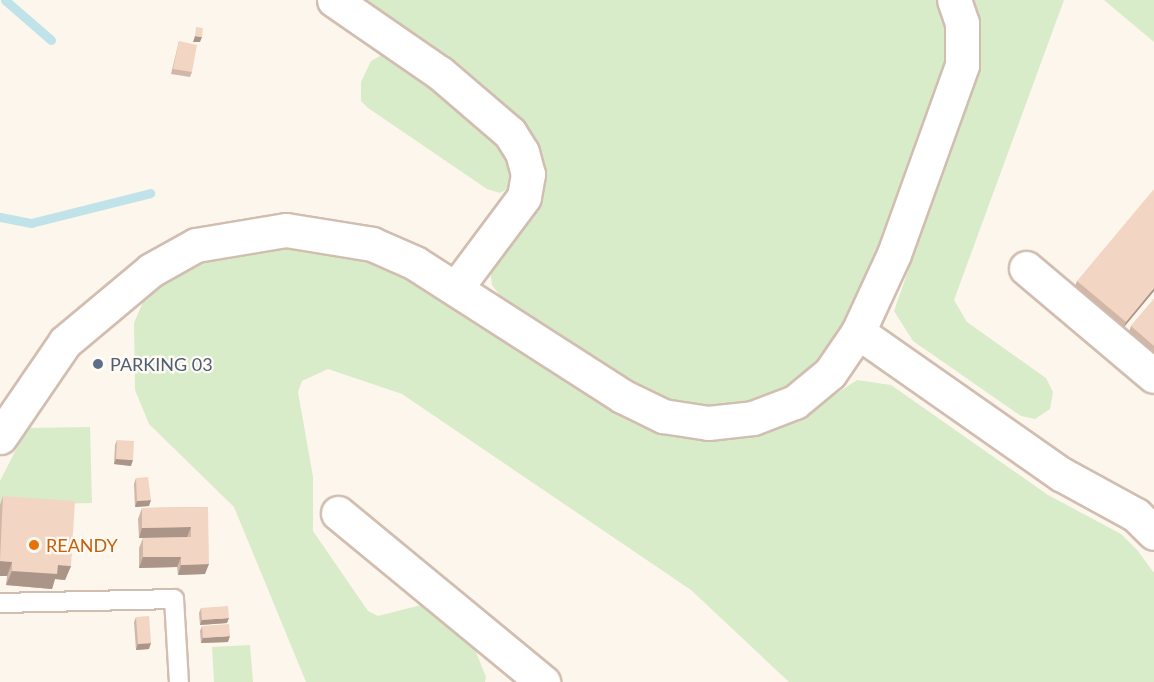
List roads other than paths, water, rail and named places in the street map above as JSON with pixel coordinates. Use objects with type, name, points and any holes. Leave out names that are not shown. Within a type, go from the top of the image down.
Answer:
[{"type":"street","points":[[334,0],[440,73],[510,133],[522,152],[528,174],[524,197],[456,288]]},
{"type":"street","points":[[0,437],[65,342],[106,303],[196,245],[243,233],[330,233],[372,244],[456,288],[622,396],[663,416],[708,423],[753,418],[795,402],[830,374],[858,332],[894,254],[962,65],[962,23],[954,0]]},
{"type":"street","points":[[1026,268],[1154,376]]},
{"type":"street","points":[[858,332],[1061,474],[1136,515],[1154,533]]},
{"type":"street","points":[[338,513],[543,682]]},
{"type":"lane","points":[[0,603],[174,599],[179,682]]},
{"type":"waterway","points":[[5,0],[51,40]]},
{"type":"waterway","points":[[0,217],[31,223],[150,193]]},
{"type":"place","name":"PARKING 03","points":[[98,364]]},
{"type":"place","name":"REANDY","points":[[34,545]]}]
